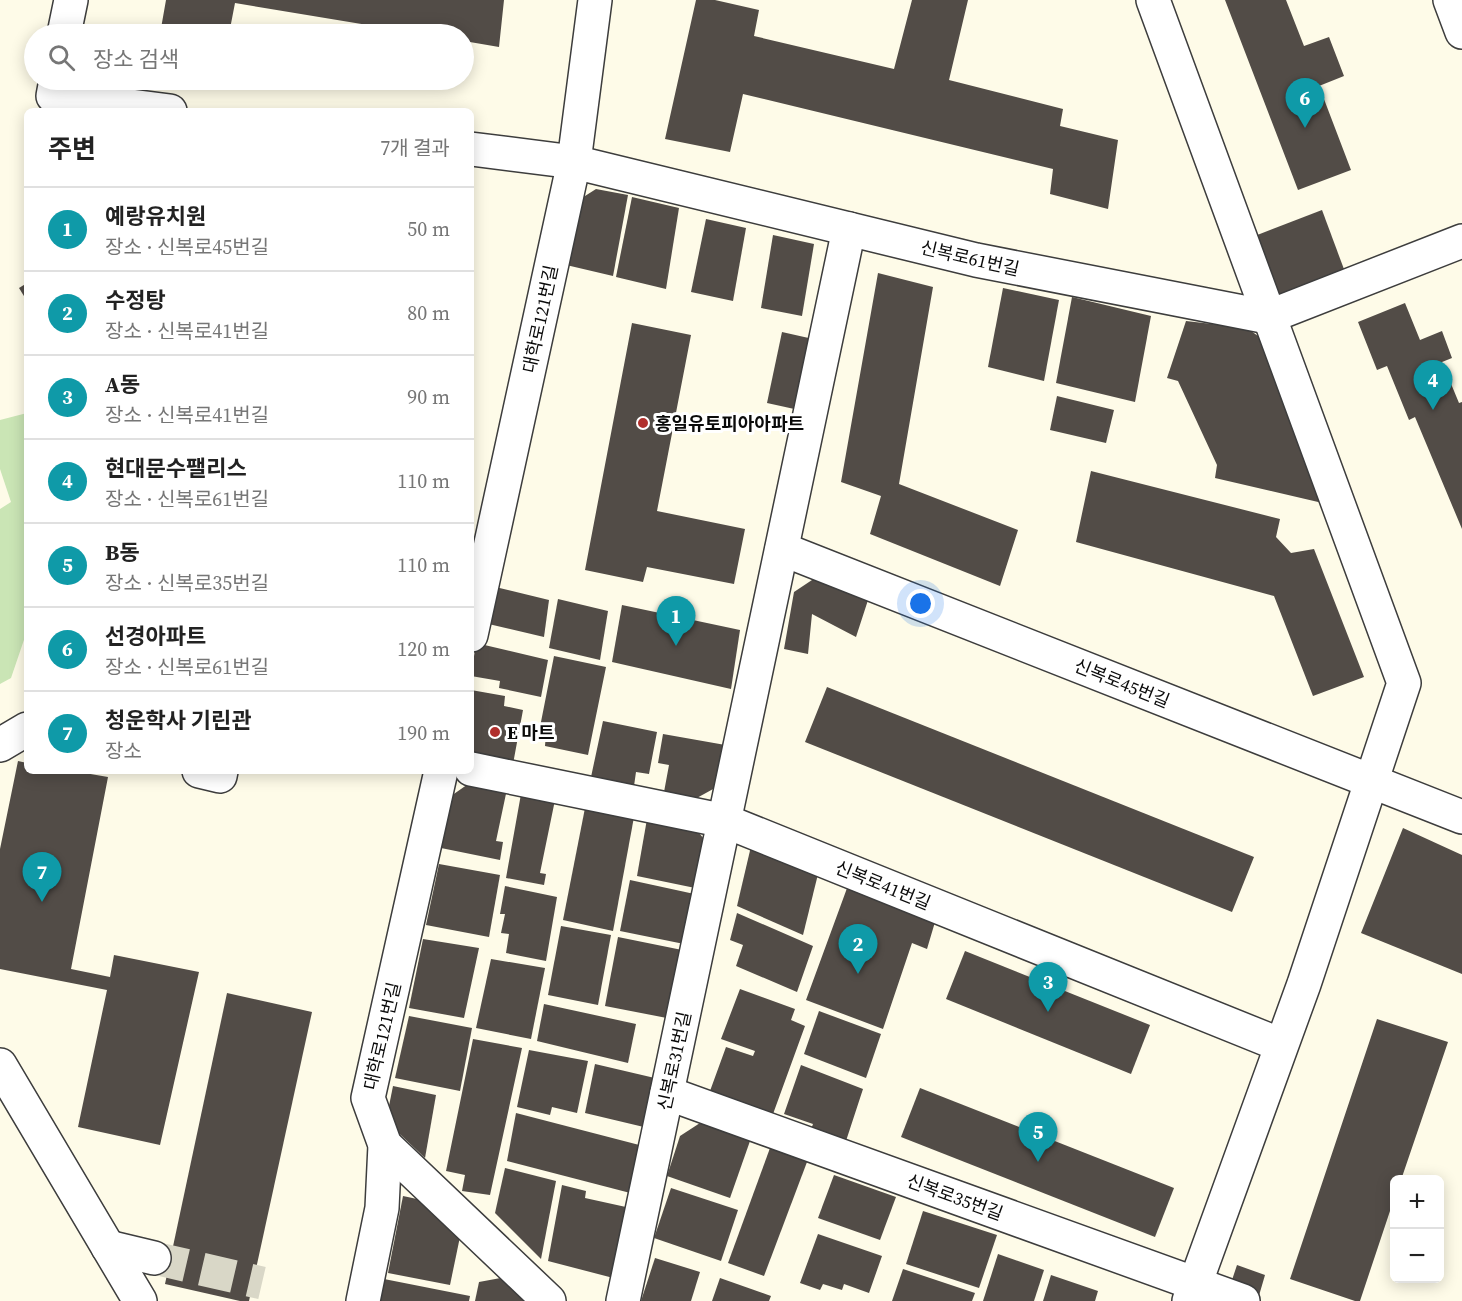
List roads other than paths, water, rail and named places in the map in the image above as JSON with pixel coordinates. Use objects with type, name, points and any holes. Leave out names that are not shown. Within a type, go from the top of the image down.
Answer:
[{"type":"street","points":[[66,24],[71,0]]},
{"type":"street","name":"대학로121번길","points":[[474,607],[478,570],[574,162],[595,0]]},
{"type":"street","points":[[1153,0],[1404,683],[1281,1046],[1192,1292]]},
{"type":"street","points":[[1450,0],[1462,32]]},
{"type":"street","points":[[64,90],[156,108]]},
{"type":"street","name":"신복로61번길","points":[[474,149],[574,162],[976,260],[1268,316]]},
{"type":"street","name":"신복로31번길","points":[[623,1301],[849,229]]},
{"type":"street","points":[[1268,316],[1462,241]]},
{"type":"street","name":"신복로45번길","points":[[782,549],[1462,817]]},
{"type":"street","points":[[0,745],[24,731]]},
{"type":"street","name":"신복로41번길","points":[[474,770],[725,821],[1281,1046]]},
{"type":"street","name":"대학로121번길","points":[[363,1301],[382,1208],[385,1145],[368,1098],[440,774]]},
{"type":"street","points":[[0,1065],[140,1301]]},
{"type":"street","name":"신복로35번길","points":[[667,1093],[1192,1292],[1243,1301]]},
{"type":"street","points":[[385,1145],[549,1301]]},
{"type":"street","points":[[108,1247],[154,1258]]},
{"type":"tunnel","points":[[154,1258],[262,1283]]},
{"type":"place","name":"선경아파트","points":[[1305,128]]},
{"type":"place","name":"현대문수팰리스","points":[[1433,410]]},
{"type":"place","name":"홍일유토피아아파트","points":[[643,423]]},
{"type":"place","name":"예랑유치원","points":[[676,646]]},
{"type":"place","name":"E 마트","points":[[495,732]]},
{"type":"place","name":"청운학사 기린관","points":[[42,902]]},
{"type":"place","name":"수정탕","points":[[858,974]]},
{"type":"place","name":"A동","points":[[1048,1012]]},
{"type":"place","name":"B동","points":[[1038,1162]]}]
